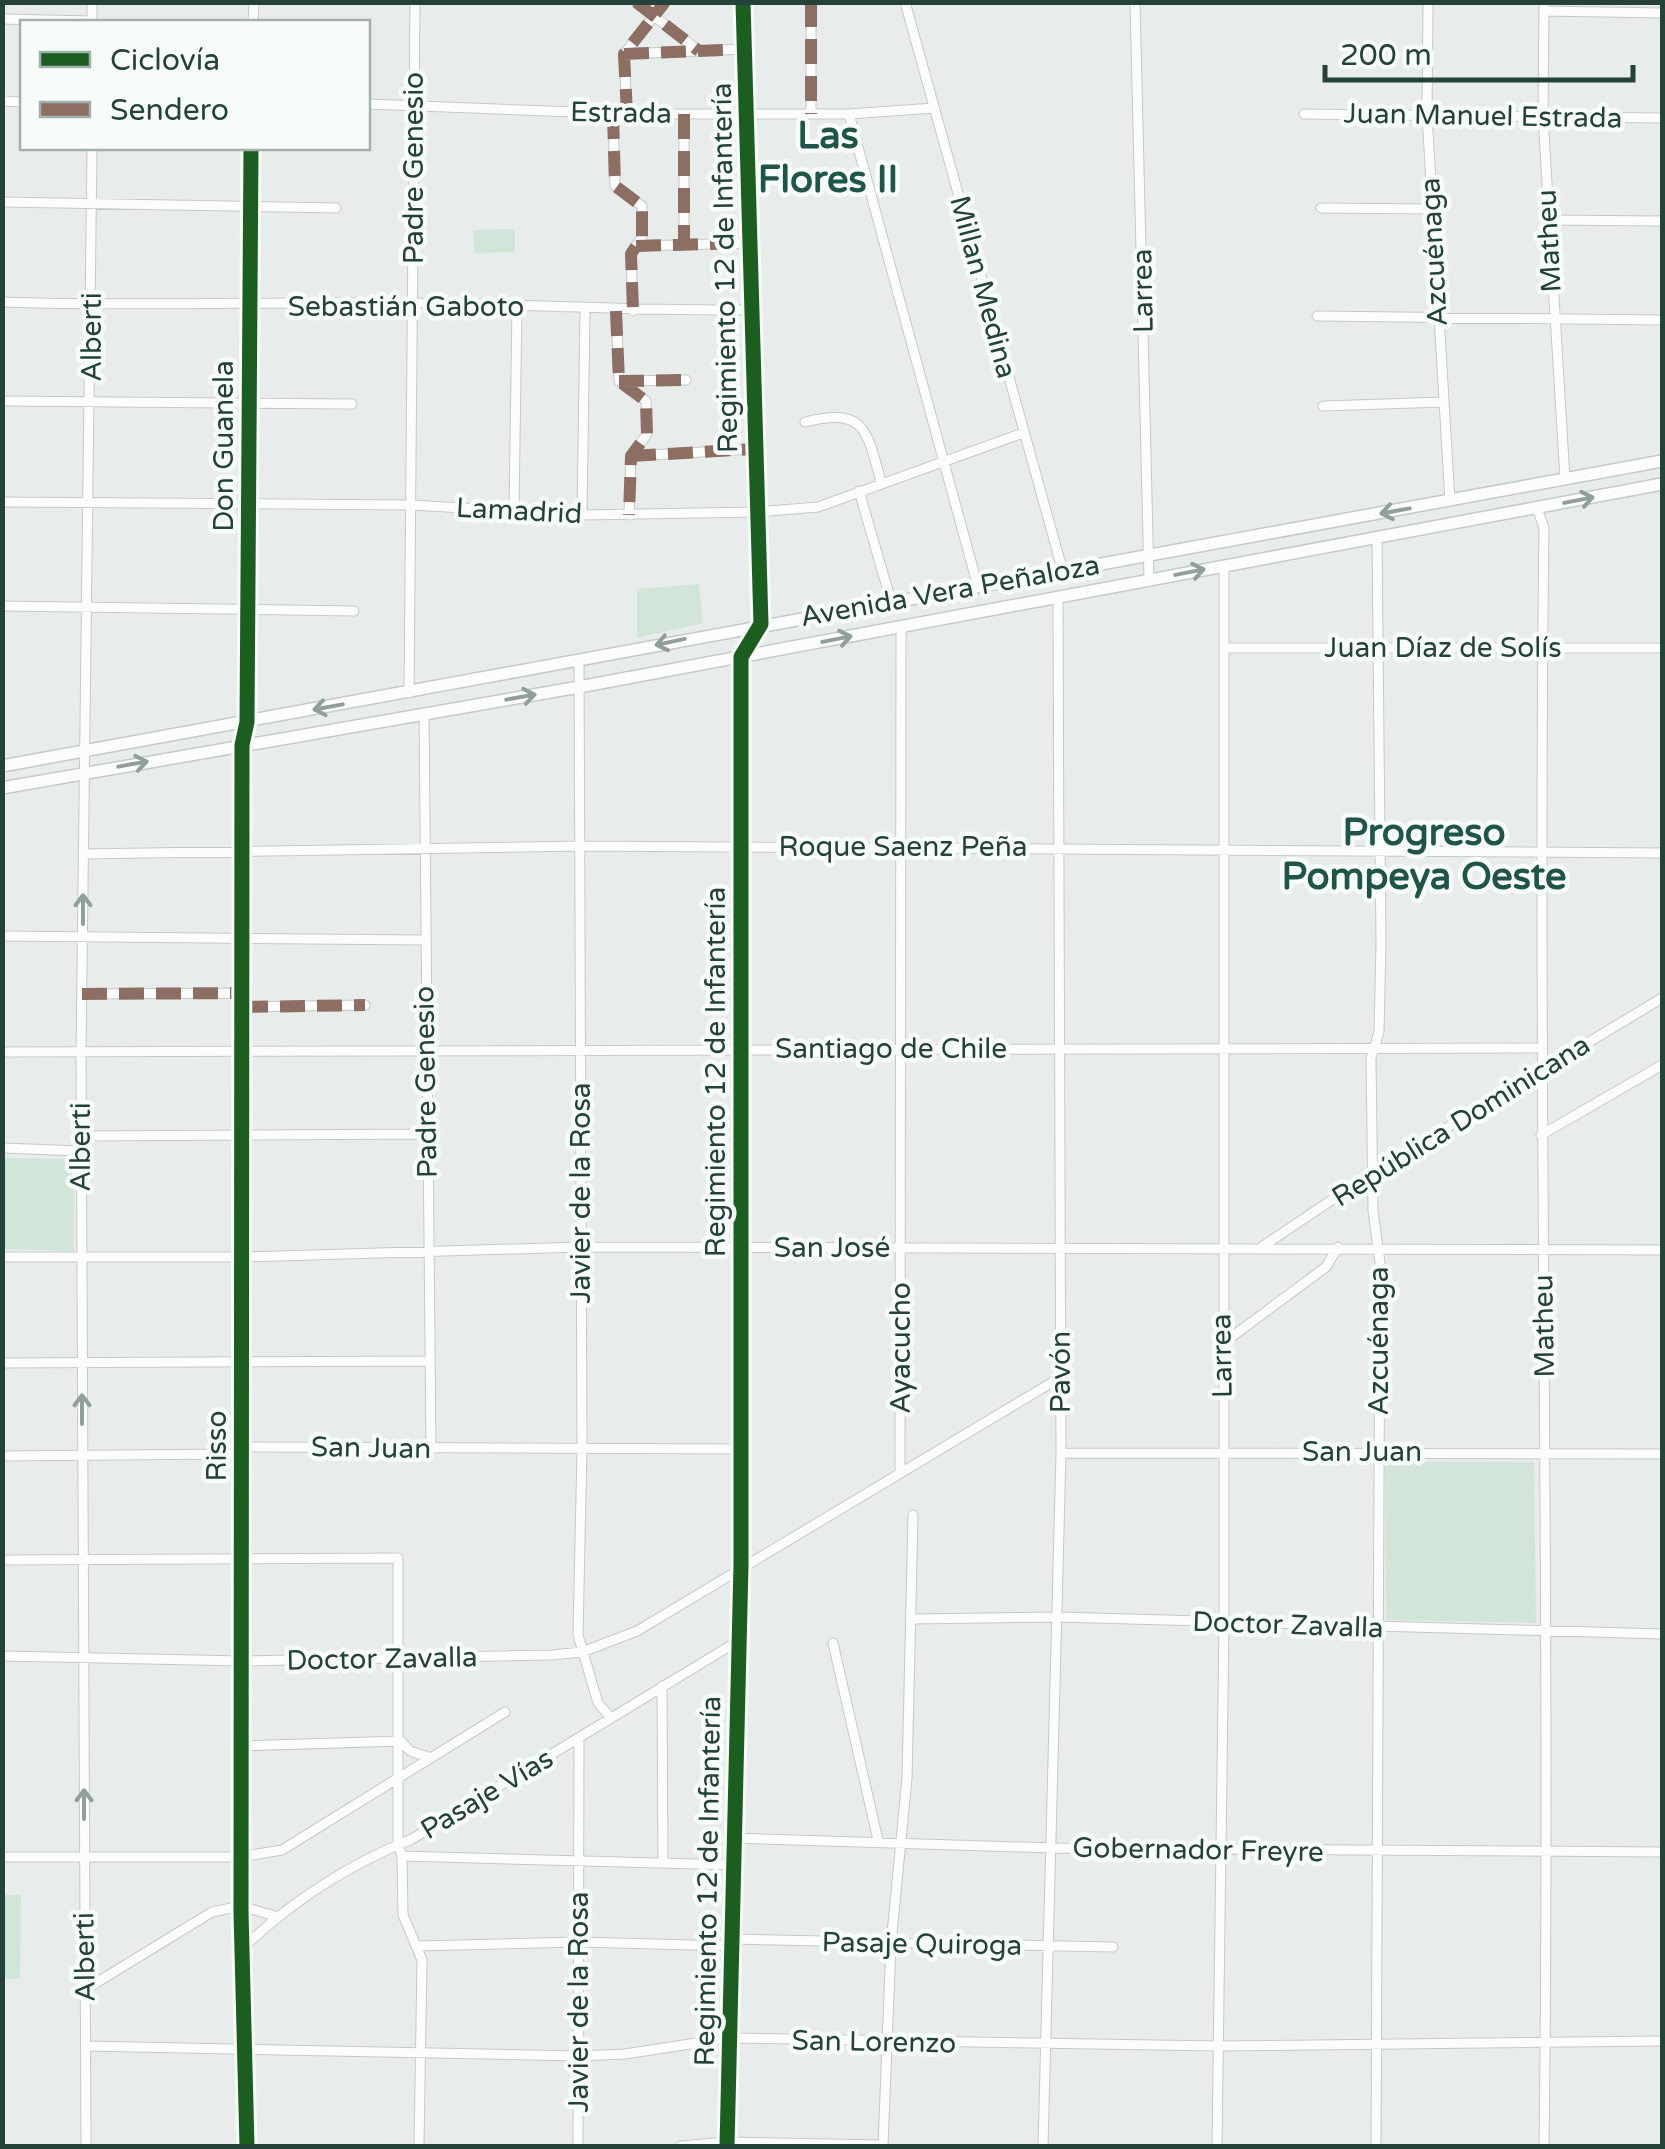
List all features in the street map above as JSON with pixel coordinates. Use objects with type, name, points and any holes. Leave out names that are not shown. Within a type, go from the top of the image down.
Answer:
[{"type":"main road","name":"Regimiento 12 de Infantería","points":[[743,2],[761,624]]},
{"type":"main road","name":"Avenida Vera Peñaloza","points":[[2,766],[1662,461]]},
{"type":"main road","name":"Avenida Vera Peñaloza","points":[[2,788],[741,657],[1662,484]]},
{"type":"main road","points":[[741,657],[761,624]]},
{"type":"street","name":"Padre Genesio","points":[[409,692],[415,2]]},
{"type":"street","points":[[636,2],[699,50]]},
{"type":"street","points":[[626,114],[624,54],[664,2]]},
{"type":"street","points":[[811,2],[811,114]]},
{"type":"street","name":"Millan Medina","points":[[905,2],[1064,572]]},
{"type":"street","name":"Larrea","points":[[1136,2],[1149,580]]},
{"type":"street","name":"Azcuénaga","points":[[1428,2],[1427,116],[1450,501]]},
{"type":"street","points":[[1544,7],[1662,13]]},
{"type":"street","name":"Matheu","points":[[1544,7],[1542,117],[1565,479]]},
{"type":"street","points":[[2,19],[32,20]]},
{"type":"street","points":[[624,54],[744,49]]},
{"type":"street","name":"Estrada","points":[[370,104],[613,114],[849,114],[934,108]]},
{"type":"street","points":[[613,114],[615,186],[642,206],[642,238],[631,254],[632,310]]},
{"type":"street","points":[[684,114],[684,244]]},
{"type":"street","points":[[849,114],[978,587]]},
{"type":"street","name":"Juan Manuel Estrada","points":[[1304,114],[1662,118]]},
{"type":"street","name":"Alberti","points":[[86,2146],[81,1052],[90,608],[92,150]]},
{"type":"street","name":"Don Guanela","points":[[242,745],[246,722],[251,150]]},
{"type":"street","points":[[2,202],[336,208]]},
{"type":"street","points":[[1321,208],[1432,210]]},
{"type":"street","points":[[1548,220],[1662,220]]},
{"type":"street","points":[[636,246],[749,243]]},
{"type":"street","name":"Sebastián Gaboto","points":[[2,302],[249,306],[412,303],[585,311],[750,310]]},
{"type":"street","points":[[514,510],[516,306]]},
{"type":"street","points":[[616,310],[620,381],[646,401],[647,434],[631,456],[629,515]]},
{"type":"street","points":[[582,516],[585,311]]},
{"type":"street","points":[[1318,316],[1662,320]]},
{"type":"street","points":[[620,381],[686,380]]},
{"type":"street","points":[[2,401],[352,404]]},
{"type":"street","points":[[1323,406],[1444,402]]},
{"type":"street","points":[[805,422],[840,416],[855,421],[868,434],[881,482]]},
{"type":"street","name":"Lamadrid","points":[[2,502],[411,505],[582,516],[757,512],[818,506],[1023,433]]},
{"type":"street","points":[[631,456],[754,450]]},
{"type":"street","points":[[859,491],[891,602]]},
{"type":"street","name":"Matheu","points":[[1537,508],[1544,528],[1540,1048],[1546,1453],[1544,2146]]},
{"type":"street","name":"Azcuénaga","points":[[1376,2146],[1379,1451],[1378,1246],[1372,1173],[1382,849],[1377,537]]},
{"type":"street","name":"Larrea","points":[[1217,2146],[1224,1623],[1224,566]]},
{"type":"street","name":"Pavón","points":[[1044,2146],[1061,1453],[1062,848],[1058,598]]},
{"type":"street","points":[[2,606],[354,611]]},
{"type":"street","name":"Ayacucho","points":[[900,1470],[901,627]]},
{"type":"street","name":"Juan Díaz de Solís","points":[[1224,648],[1662,648]]},
{"type":"street","name":"Regimiento 12 de Infantería","points":[[727,2144],[741,1565],[741,657]]},
{"type":"street","name":"Javier de la Rosa","points":[[579,661],[582,1449],[578,1635],[598,1703],[611,1718]]},
{"type":"street","name":"Padre Genesio","points":[[424,714],[431,1450]]},
{"type":"street","name":"Risso","points":[[242,745],[240,1906],[247,2146]]},
{"type":"street","name":"Roque Saenz Peña","points":[[84,854],[580,846],[1662,854]]},
{"type":"street","points":[[2,936],[243,942],[424,940]]},
{"type":"street","points":[[82,994],[243,993]]},
{"type":"street","name":"República Dominicana","points":[[1260,1248],[1372,1173],[1662,998]]},
{"type":"street","points":[[243,1006],[365,1005]]},
{"type":"street","name":"Santiago de Chile","points":[[2,1052],[1540,1048]]},
{"type":"street","points":[[1540,1135],[1662,1065]]},
{"type":"street","points":[[81,1136],[427,1134]]},
{"type":"street","points":[[2,1148],[81,1151]]},
{"type":"street","name":"San José","points":[[2,1256],[242,1257],[580,1247],[1378,1246],[1662,1250]]},
{"type":"street","points":[[1222,1344],[1326,1267],[1338,1247]]},
{"type":"street","points":[[2,1363],[430,1361]]},
{"type":"street","points":[[582,1652],[637,1631],[741,1565],[1061,1377]]},
{"type":"street","name":"San Juan","points":[[2,1456],[232,1454],[241,1450],[741,1449]]},
{"type":"street","name":"San Juan","points":[[1061,1453],[1223,1450],[1662,1454]]},
{"type":"street","points":[[681,2146],[883,2146],[891,1944],[907,1778],[914,1619],[913,1514]]},
{"type":"street","points":[[2,1560],[398,1558],[398,1845],[402,1856],[403,1916],[419,1946],[419,2146]]},
{"type":"street","name":"Doctor Zavalla","points":[[914,1619],[1058,1617],[1662,1634]]},
{"type":"street","name":"Pasaje Vías","points":[[241,1950],[275,1916],[738,1641]]},
{"type":"street","points":[[833,1643],[878,1840]]},
{"type":"street","name":"Doctor Zavalla","points":[[2,1656],[242,1661],[582,1652]]},
{"type":"street","points":[[662,1686],[663,1863]]},
{"type":"street","points":[[2,1857],[240,1857],[282,1850],[505,1712]]},
{"type":"street","name":"Javier de la Rosa","points":[[578,2146],[579,1738]]},
{"type":"street","points":[[242,1746],[400,1741],[410,1752],[432,1758]]},
{"type":"street","name":"Gobernador Freyre","points":[[734,1838],[1054,1848],[1662,1852]]},
{"type":"street","points":[[402,1856],[733,1865]]},
{"type":"street","points":[[86,1989],[212,1912],[240,1906],[275,1916]]},
{"type":"street","name":"Pasaje Quiroga","points":[[419,1946],[731,1942],[1112,1947]]},
{"type":"street","name":"San Lorenzo","points":[[86,2046],[579,2056],[624,2054],[729,2038],[1218,2046],[1662,2040]]},
{"type":"green space","points":[[515,229],[515,252],[474,253],[473,230]]},
{"type":"green space","points":[[699,584],[703,623],[637,638],[637,589]]},
{"type":"green space","points":[[3,1158],[74,1159],[74,1251],[3,1249]]},
{"type":"green space","points":[[1385,1462],[1534,1462],[1536,1623],[1386,1620]]},
{"type":"green space","points":[[3,1895],[21,1895],[20,1979],[3,1979]]},
{"type":"marked path","points":[[636,2],[699,51]]},
{"type":"marked path","points":[[627,114],[624,54],[665,2]]},
{"type":"marked path","points":[[811,2],[811,114]]},
{"type":"marked path","points":[[624,54],[745,49]]},
{"type":"marked path","points":[[613,114],[615,186],[642,206],[642,237],[631,254],[633,311]]},
{"type":"marked path","points":[[684,114],[684,244]]},
{"type":"marked path","points":[[636,246],[749,243]]},
{"type":"marked path","points":[[616,311],[619,381],[646,401],[647,434],[631,456],[629,515]]},
{"type":"marked path","points":[[619,381],[686,380]]},
{"type":"marked path","points":[[631,456],[754,449]]},
{"type":"marked path","points":[[82,994],[243,993]]},
{"type":"marked path","points":[[243,1007],[365,1005]]},
{"type":"cycle path","points":[[727,2146],[741,1565],[741,657],[761,624],[743,2]]},
{"type":"cycle path","points":[[247,2146],[241,1912],[242,745],[247,722],[251,150]]},
{"type":"district","name":"Las Flores II","points":[[828,158]]},
{"type":"district","name":"Progreso Pompeya Oeste","points":[[1424,854]]}]
